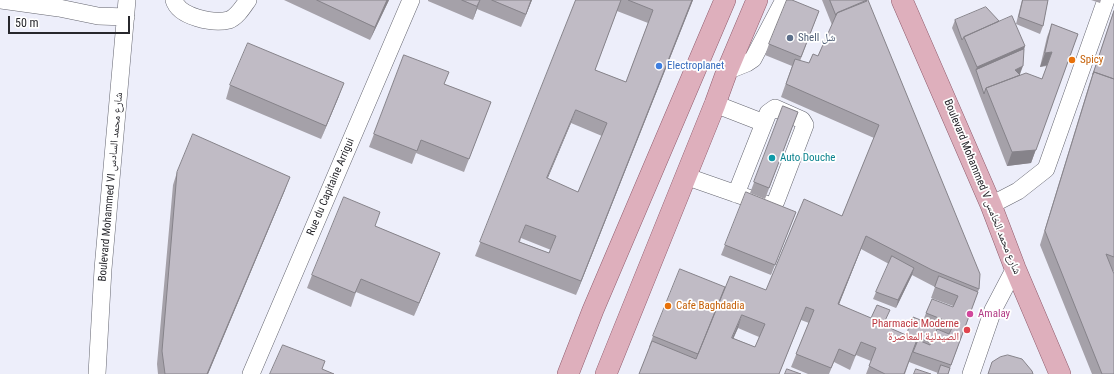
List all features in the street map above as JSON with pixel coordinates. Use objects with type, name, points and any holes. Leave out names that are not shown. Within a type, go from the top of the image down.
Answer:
[{"type":"main road","points":[[568,374],[596,302],[725,0]]},
{"type":"main road","points":[[606,374],[727,71],[757,0]]},
{"type":"main road","name":"Boulevard Mohammed V شارع محمد الخامس","points":[[902,0],[991,205],[1015,268],[1060,374]]},
{"type":"street","points":[[0,0],[59,8],[98,16],[126,17]]},
{"type":"street","name":"Boulevard Mohammed VI شارع محمد السادس","points":[[97,374],[103,269],[127,0]]},
{"type":"street","points":[[174,0],[184,12],[199,19],[229,20],[241,10],[248,0]]},
{"type":"street","name":"Rue du Capitaine Arrigui","points":[[251,374],[411,0]]},
{"type":"street","points":[[727,71],[747,63],[753,58],[784,0]]},
{"type":"street","points":[[991,205],[1023,187],[1046,169],[1106,0]]},
{"type":"street","points":[[715,104],[764,124]]},
{"type":"street","points":[[685,176],[736,194],[771,206],[776,201],[805,125],[802,120],[775,108],[768,113],[736,194]]},
{"type":"street","points":[[972,374],[992,310],[1015,268]]},
{"type":"building","points":[[317,0],[387,0],[375,27]]},
{"type":"building","points":[[462,0],[480,0],[477,6]]},
{"type":"building","points":[[492,0],[531,0],[526,14]]},
{"type":"building","points":[[576,0],[621,0],[595,70],[626,82],[653,10],[628,0],[692,0],[581,281],[480,242]],"holes":[[[576,110],[607,123],[578,192],[547,178]],[[526,225],[556,236],[549,253],[519,242]]]},
{"type":"building","name":"Shell شل","points":[[787,0],[792,0],[819,11],[801,57],[769,44]]},
{"type":"building","points":[[830,0],[867,1],[837,13],[836,15]]},
{"type":"building","points":[[868,0],[980,274],[979,289],[932,270],[866,236],[838,304],[871,318],[877,305],[890,310],[883,325],[906,335],[913,317],[938,327],[931,343],[918,337],[904,374],[885,374],[869,366],[876,348],[861,342],[855,356],[839,349],[831,368],[796,354],[814,310],[806,307],[779,374],[639,374],[652,341],[696,359],[730,276],[766,290],[804,199],[842,216],[879,125],[786,84],[795,59],[809,63],[813,54],[818,56],[837,13]],"holes":[[[742,315],[765,324],[755,347],[732,338]]]},
{"type":"building","points":[[1023,0],[1048,0],[1043,26],[1019,17]]},
{"type":"building","points":[[986,7],[999,21],[964,37],[962,40],[955,20]]},
{"type":"building","points":[[1114,11],[1114,79],[1094,72],[1093,74]]},
{"type":"building","points":[[1012,16],[1025,46],[977,67],[964,37]]},
{"type":"building","points":[[1052,24],[1078,34],[1036,150],[1012,152],[986,88],[1026,73],[1042,79],[1052,52],[1045,53]]},
{"type":"building","points":[[248,43],[344,83],[326,126],[230,85]]},
{"type":"building","points":[[1024,49],[1023,66],[1015,70],[1020,75],[986,88],[984,94],[976,70]]},
{"type":"building","points":[[404,55],[449,72],[444,84],[491,102],[469,159],[421,140],[417,151],[374,134]]},
{"type":"building","points":[[1094,72],[1114,79],[1114,257],[1106,254],[1114,274],[1114,374],[1102,374],[1045,231]]},
{"type":"building","name":"Auto Douche","points":[[783,106],[798,112],[769,188],[754,182]]},
{"type":"building","points":[[193,134],[290,177],[207,374],[165,374],[162,351],[177,172]]},
{"type":"building","points":[[746,192],[796,212],[775,265],[725,245]]},
{"type":"building","points":[[344,197],[380,212],[375,226],[440,253],[419,303],[361,279],[355,293],[312,275]]},
{"type":"building","points":[[892,256],[914,268],[898,300],[876,292]]},
{"type":"building","points":[[680,269],[725,287],[698,354],[653,336]]},
{"type":"building","points":[[939,276],[978,292],[951,365],[913,352],[918,340],[930,345],[937,329],[949,334],[954,324],[926,313],[932,299],[953,307],[958,296],[935,287]]},
{"type":"building","points":[[283,345],[325,361],[322,369],[334,374],[270,374]]},
{"type":"building","points":[[1008,355],[1022,359],[1033,374],[988,374],[992,362],[1000,357]]},
{"type":"building","points":[[941,365],[950,368],[948,374],[938,374]]},
{"type":"building","points":[[787,369],[801,374],[785,374]]},
{"type":"building","points":[[916,369],[931,374],[914,374]]},
{"type":"place","name":"Shell شل","points":[[790,38]]},
{"type":"place","name":"Spicy","points":[[1072,60]]},
{"type":"place","name":"Electroplanet","points":[[659,66]]},
{"type":"place","name":"Auto Douche","points":[[772,158]]},
{"type":"place","name":"Cafe Baghdadia","points":[[668,306]]},
{"type":"place","name":"Amalay","points":[[970,314]]},
{"type":"place","name":"Pharmacie Moderne الصيدلية المعاصرة","points":[[967,330]]}]
